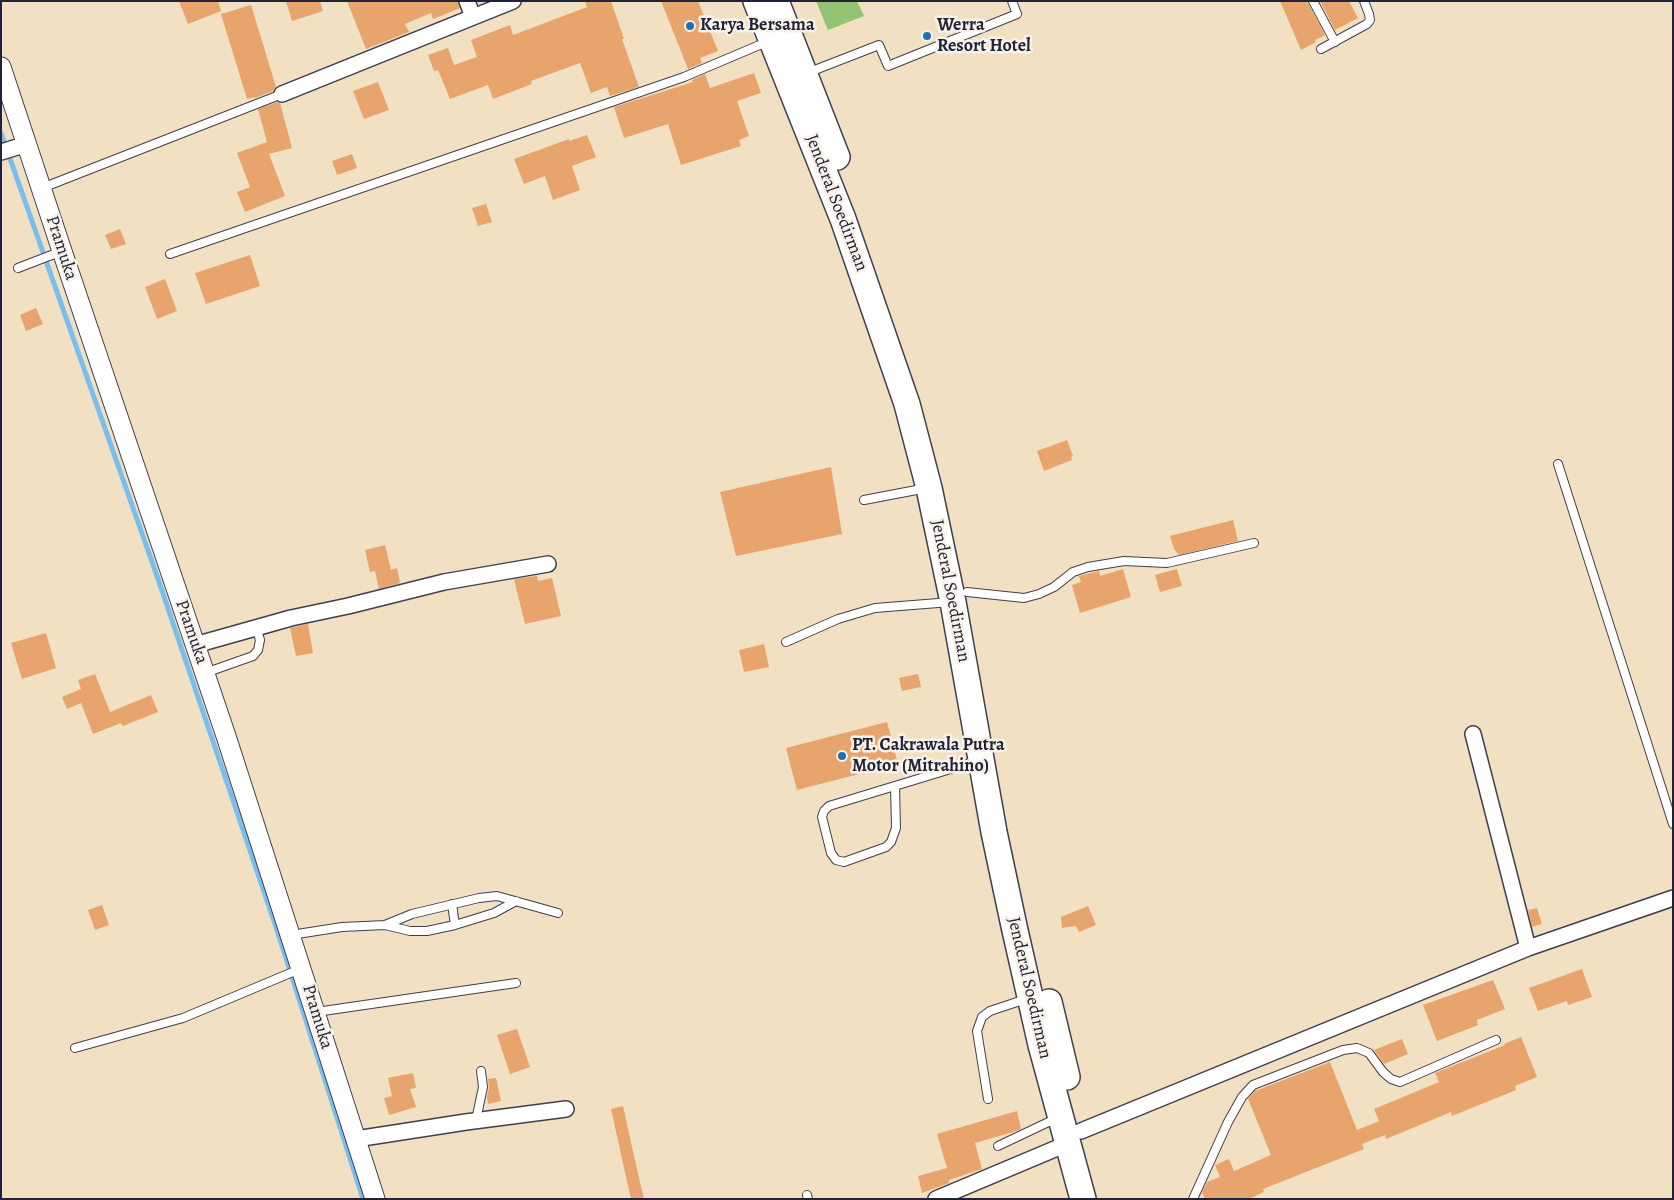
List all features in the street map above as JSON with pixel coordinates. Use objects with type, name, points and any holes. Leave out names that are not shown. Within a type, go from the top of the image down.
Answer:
[{"type":"highway","name":"Jenderal Soedirman","points":[[756,1],[843,219],[908,404],[929,488],[960,597],[1049,1004],[1075,1137],[1082,1199]]},
{"type":"highway","name":"Jenderal Soedirman","points":[[776,1],[859,214],[924,400],[940,459],[981,760],[994,832],[1041,1045],[1061,1116],[1075,1137],[1098,1199]]},
{"type":"street","points":[[467,1],[473,17]]},
{"type":"street","points":[[282,94],[513,1]]},
{"type":"street","name":"Pramuka","points":[[1,67],[23,145],[42,189],[56,254],[205,673],[302,968],[375,1199]]},
{"type":"street","points":[[1,152],[23,145]]},
{"type":"street","points":[[195,645],[256,626],[444,582],[548,564]]},
{"type":"street","points":[[1473,734],[1528,948]]},
{"type":"street","points":[[936,1199],[1075,1137],[1528,948],[1673,898]]},
{"type":"street","points":[[356,1139],[476,1120],[566,1109]]},
{"type":"lane","points":[[805,74],[879,45],[888,66],[1017,14],[1012,1]]},
{"type":"lane","points":[[1313,1],[1335,42]]},
{"type":"lane","points":[[1321,49],[1367,24],[1370,20],[1364,1]]},
{"type":"lane","points":[[170,254],[684,77],[771,40]]},
{"type":"lane","points":[[42,189],[282,94]]},
{"type":"lane","points":[[18,268],[56,254]]},
{"type":"lane","points":[[1558,464],[1673,824]]},
{"type":"lane","points":[[864,500],[929,488]]},
{"type":"lane","points":[[786,642],[838,620],[875,608],[960,597],[1024,598],[1054,587],[1074,572],[1088,567],[1124,562],[1167,563],[1254,543]]},
{"type":"lane","points":[[205,673],[253,656],[258,650],[260,640],[256,626]]},
{"type":"lane","points":[[895,786],[896,828],[892,842],[886,847],[844,862],[836,860],[831,853],[822,817],[824,811],[829,806],[895,786],[981,760]]},
{"type":"lane","points":[[385,925],[412,914],[479,898],[497,896],[558,913]]},
{"type":"lane","points":[[291,935],[342,927],[385,925],[410,931],[427,931],[494,913],[516,901]]},
{"type":"lane","points":[[452,904],[455,925]]},
{"type":"lane","points":[[75,1048],[183,1018],[302,968]]},
{"type":"lane","points":[[316,1012],[516,983]]},
{"type":"lane","points":[[988,1099],[977,1031],[982,1017],[990,1011],[1030,997]]},
{"type":"lane","points":[[1193,1199],[1228,1122],[1242,1097],[1253,1085],[1343,1050],[1357,1048],[1369,1053],[1383,1072],[1391,1079],[1400,1082],[1496,1040]]},
{"type":"lane","points":[[476,1120],[483,1087],[481,1071]]},
{"type":"lane","points":[[998,1146],[1061,1116]]},
{"type":"green space","points":[[816,1],[857,1],[864,16],[828,30]]},
{"type":"building","points":[[179,1],[218,1],[221,11],[188,24]]},
{"type":"building","points":[[286,1],[320,1],[323,11],[292,21]]},
{"type":"building","points":[[347,1],[458,1],[460,8],[433,19],[431,13],[405,24],[409,32],[366,49]]},
{"type":"building","points":[[585,1],[611,1],[639,87],[610,96],[607,87],[591,93],[580,63],[531,81],[532,84],[493,99],[488,85],[450,99],[438,70],[434,71],[428,55],[448,48],[454,65],[477,57],[471,40],[510,25],[513,35],[587,7]]},
{"type":"building","name":"Karya Bersama","points":[[661,1],[698,1],[718,51],[700,58],[702,63],[688,69]]},
{"type":"building","points":[[1280,1],[1307,1],[1325,35],[1301,50]]},
{"type":"building","points":[[1320,1],[1349,1],[1358,18],[1335,30]]},
{"type":"building","points":[[251,5],[276,87],[273,91],[247,99],[221,14]]},
{"type":"building","points":[[754,73],[761,93],[737,101],[749,136],[739,140],[741,146],[681,165],[668,124],[624,138],[614,107],[693,82],[692,80],[705,74],[710,88]]},
{"type":"building","points":[[378,82],[389,110],[364,119],[353,91]]},
{"type":"building","points":[[277,102],[280,103],[292,148],[269,154],[285,196],[245,212],[237,192],[250,187],[237,153],[267,142],[258,109]]},
{"type":"building","points":[[587,135],[596,157],[572,166],[580,190],[553,200],[545,176],[524,184],[514,159],[569,139],[569,141]]},
{"type":"building","points":[[352,154],[357,168],[337,175],[332,161]]},
{"type":"building","points":[[486,204],[492,222],[478,226],[472,208]]},
{"type":"building","points":[[120,229],[126,244],[111,249],[105,235]]},
{"type":"building","points":[[250,255],[260,286],[206,304],[195,273]]},
{"type":"building","points":[[165,279],[177,311],[157,319],[145,287]]},
{"type":"building","points":[[36,308],[43,324],[26,331],[20,315]]},
{"type":"building","points":[[1067,440],[1073,456],[1071,457],[1072,460],[1044,471],[1037,451]]},
{"type":"building","points":[[831,467],[842,534],[736,556],[720,492]]},
{"type":"building","points":[[1233,520],[1238,541],[1179,555],[1174,549],[1170,536]]},
{"type":"building","points":[[385,545],[391,570],[397,568],[400,583],[379,589],[375,571],[370,572],[365,550]]},
{"type":"building","points":[[1123,569],[1131,597],[1080,613],[1072,585],[1081,582],[1079,576],[1099,571],[1100,576]]},
{"type":"building","points":[[1177,569],[1182,586],[1160,592],[1155,575]]},
{"type":"building","points":[[537,576],[538,581],[552,578],[561,616],[525,624],[514,579]]},
{"type":"building","points":[[308,624],[313,653],[296,656],[290,628]]},
{"type":"building","points":[[46,633],[56,668],[22,679],[11,643]]},
{"type":"building","points":[[764,644],[769,667],[744,672],[739,650]]},
{"type":"building","points":[[95,674],[110,712],[151,695],[158,712],[123,726],[121,723],[93,734],[81,703],[67,709],[62,697],[81,689],[78,680]]},
{"type":"building","points":[[918,674],[921,687],[902,691],[899,678]]},
{"type":"building","name":"PT. Cakrawala Putra Motor (Mitrahino)","points":[[887,722],[898,764],[797,790],[786,748]]},
{"type":"building","points":[[102,905],[109,925],[95,930],[88,910]]},
{"type":"building","points":[[1088,906],[1096,925],[1079,932],[1076,926],[1062,928],[1061,917]]},
{"type":"building","points":[[1537,908],[1542,924],[1532,927],[1528,910]]},
{"type":"building","points":[[1582,969],[1592,997],[1568,1005],[1567,1001],[1538,1011],[1529,988]]},
{"type":"building","points":[[1493,980],[1505,1009],[1477,1020],[1478,1025],[1437,1041],[1423,1005]]},
{"type":"building","points":[[517,1029],[530,1067],[510,1074],[497,1035]]},
{"type":"building","points":[[1521,1037],[1537,1077],[1515,1086],[1516,1090],[1452,1116],[1451,1112],[1386,1139],[1385,1135],[1362,1144],[1364,1149],[1263,1189],[1264,1192],[1249,1199],[1205,1199],[1202,1192],[1207,1182],[1220,1177],[1215,1165],[1229,1159],[1234,1171],[1271,1155],[1248,1099],[1255,1091],[1330,1062],[1357,1130],[1379,1121],[1374,1109],[1439,1082],[1435,1073]]},
{"type":"building","points":[[1402,1039],[1408,1054],[1384,1064],[1374,1050]]},
{"type":"building","points":[[413,1073],[416,1088],[410,1089],[416,1107],[389,1115],[384,1098],[392,1096],[388,1078]]},
{"type":"building","points":[[496,1078],[501,1101],[488,1104],[488,1079]]},
{"type":"building","points":[[623,1106],[644,1199],[631,1199],[611,1109]]},
{"type":"building","points":[[1017,1111],[1021,1129],[975,1143],[982,1169],[949,1180],[949,1183],[922,1193],[918,1176],[947,1168],[937,1134]]},
{"type":"waterway","points":[[1,133],[157,576],[277,930],[363,1199]]},
{"type":"place","name":"Karya Bersama","points":[[690,26]]},
{"type":"place","name":"Werra Resort Hotel","points":[[927,36]]},
{"type":"place","name":"PT. Cakrawala Putra Motor (Mitrahino)","points":[[842,756]]}]
